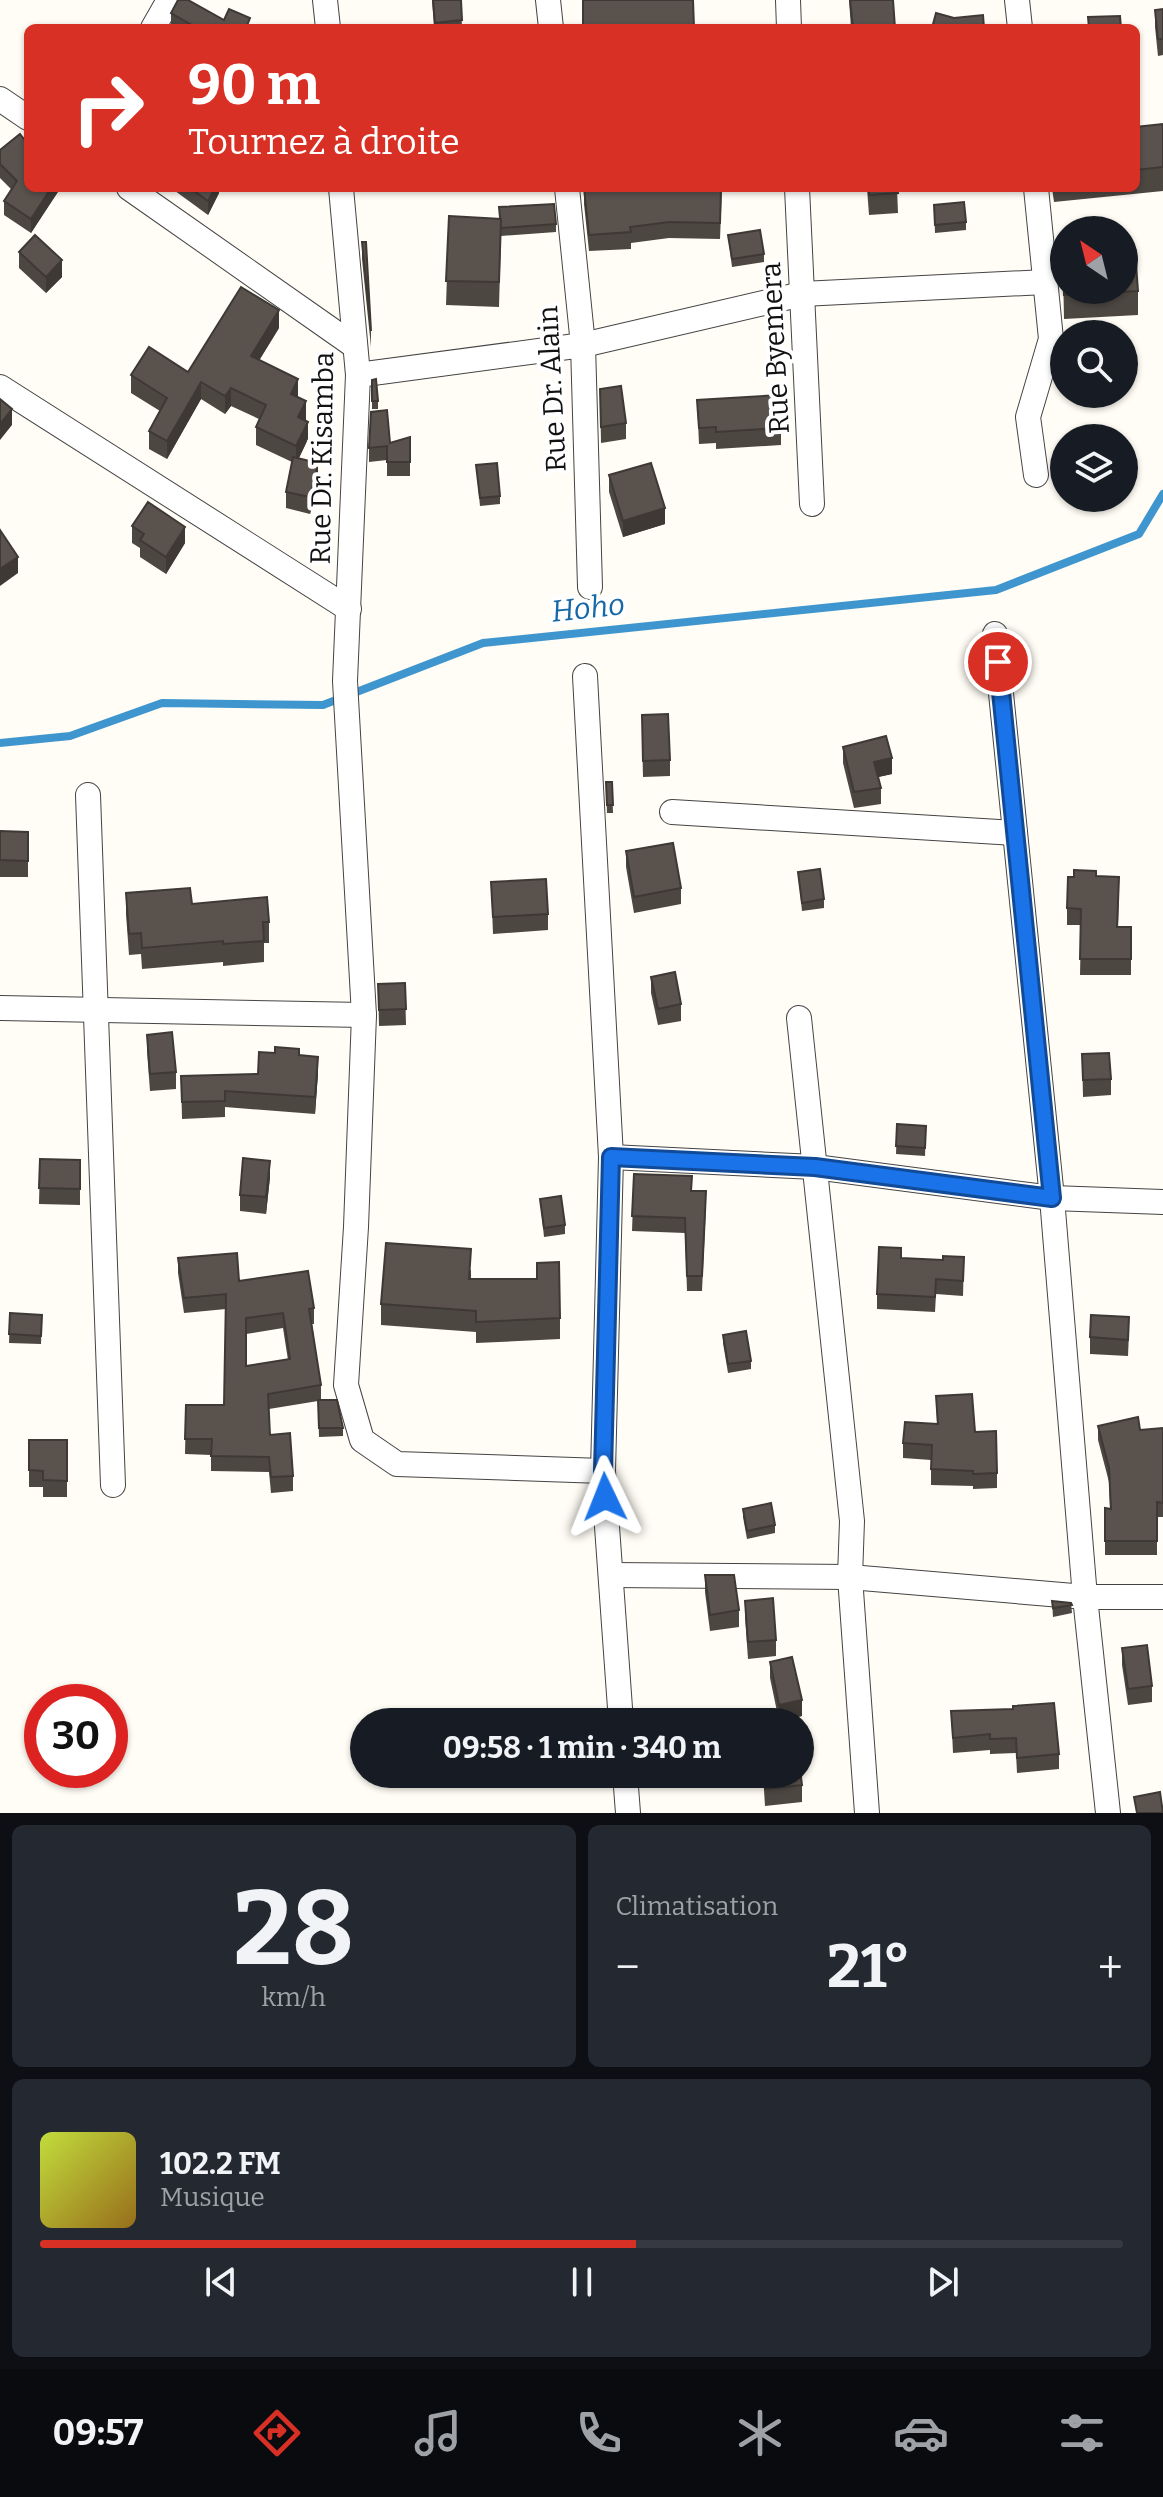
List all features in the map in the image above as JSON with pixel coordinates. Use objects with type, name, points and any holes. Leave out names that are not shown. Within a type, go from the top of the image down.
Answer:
[{"type":"street","points":[[155,24],[169,0]]},
{"type":"street","points":[[325,0],[328,24]]},
{"type":"street","points":[[548,0],[551,24]]},
{"type":"street","points":[[788,0],[789,24]]},
{"type":"street","points":[[1017,0],[1020,24]]},
{"type":"street","points":[[0,99],[24,115]]},
{"type":"street","points":[[135,192],[353,345]]},
{"type":"street","name":"Rue Dr. Kisamba","points":[[341,192],[358,375],[345,681],[364,1015],[346,1385],[362,1440],[397,1464],[603,1471]]},
{"type":"street","name":"Rue Dr. Alain","points":[[567,192],[583,345],[590,587]]},
{"type":"street","name":"Rue Byemera","points":[[797,192],[812,504]]},
{"type":"street","points":[[1036,192],[1051,339],[1028,417],[1036,475]]},
{"type":"street","points":[[358,375],[583,345],[802,294],[1045,282]]},
{"type":"street","points":[[0,387],[349,609]]},
{"type":"street","points":[[995,634],[1052,1198],[1085,1597],[1108,1813]]},
{"type":"street","points":[[585,676],[611,1157],[603,1471],[620,1708]]},
{"type":"street","points":[[88,795],[113,1485]]},
{"type":"street","points":[[672,812],[1015,833]]},
{"type":"street","points":[[0,1008],[364,1015]]},
{"type":"street","points":[[799,1018],[852,1521],[850,1577],[867,1813]]},
{"type":"street","points":[[611,1157],[815,1167],[1052,1198],[1163,1202]]},
{"type":"street","points":[[611,1575],[850,1577],[1085,1597],[1163,1597]]},
{"type":"street","points":[[626,1788],[628,1813]]},
{"type":"building","points":[[178,0],[188,0],[224,20],[229,9],[250,18],[248,24],[190,24],[171,13]]},
{"type":"building","points":[[433,0],[461,0],[462,20],[435,23]]},
{"type":"building","points":[[583,0],[693,0],[694,24],[583,24]]},
{"type":"building","points":[[850,0],[893,0],[895,24],[853,24]]},
{"type":"building","points":[[1163,9],[1163,39],[1158,39],[1155,10]]},
{"type":"building","points":[[936,13],[954,18],[983,15],[984,24],[933,24]]},
{"type":"building","points":[[1120,16],[1121,24],[1089,24],[1088,17]]},
{"type":"building","points":[[1163,124],[1163,167],[1140,170],[1140,127]]},
{"type":"building","points":[[20,134],[24,139],[24,192],[48,192],[31,219],[4,201],[17,181],[0,164],[0,150]]},
{"type":"building","points":[[196,192],[213,192],[208,201]]},
{"type":"building","points":[[584,192],[721,192],[720,223],[669,222],[630,227],[631,232],[589,235]]},
{"type":"building","points":[[869,192],[898,193],[869,195]]},
{"type":"building","points":[[964,202],[966,222],[935,225],[934,205]]},
{"type":"building","points":[[554,204],[556,224],[501,228],[499,207]]},
{"type":"building","points":[[449,216],[501,219],[499,282],[446,281]]},
{"type":"building","points":[[760,230],[764,254],[732,259],[728,235]]},
{"type":"building","points":[[35,235],[62,260],[46,277],[19,252]]},
{"type":"building","points":[[362,242],[366,242],[371,331]]},
{"type":"building","points":[[241,287],[279,310],[251,356],[298,379],[291,394],[306,401],[298,417],[308,422],[296,446],[256,427],[266,405],[231,388],[225,396],[201,382],[167,441],[149,431],[167,398],[131,375],[149,347],[188,372]]},
{"type":"building","points":[[376,379],[378,401],[372,401],[372,380]]},
{"type":"building","points":[[621,386],[626,423],[601,427],[600,389]]},
{"type":"building","points":[[779,395],[781,428],[716,432],[716,427],[699,428],[697,400]]},
{"type":"building","points":[[0,399],[12,409],[0,424]]},
{"type":"building","points":[[387,410],[390,443],[410,437],[410,462],[387,462],[387,446],[369,448],[371,412]]},
{"type":"building","points":[[293,457],[318,463],[310,497],[286,492]]},
{"type":"building","points":[[497,463],[500,496],[480,498],[476,465]]},
{"type":"building","points":[[651,463],[665,508],[623,521],[609,475]]},
{"type":"building","points":[[148,502],[185,527],[166,557],[140,540],[144,534],[132,526]]},
{"type":"building","points":[[0,530],[18,557],[0,569]]},
{"type":"building","points":[[668,714],[670,760],[643,761],[642,715]]},
{"type":"building","points":[[886,736],[892,758],[874,762],[881,788],[854,792],[843,747]]},
{"type":"building","points":[[606,782],[612,782],[613,805],[607,805]]},
{"type":"building","points":[[0,831],[28,832],[28,861],[0,860]]},
{"type":"building","points":[[673,843],[681,888],[634,897],[626,851]]},
{"type":"building","points":[[820,869],[824,899],[802,903],[798,872]]},
{"type":"building","points":[[1074,870],[1096,871],[1096,876],[1119,877],[1117,927],[1131,927],[1131,959],[1080,959],[1081,909],[1067,908],[1068,877],[1074,877]]},
{"type":"building","points":[[546,879],[548,914],[493,917],[491,882]]},
{"type":"building","points":[[190,888],[192,904],[267,897],[269,922],[263,922],[264,941],[142,948],[141,933],[129,934],[126,893]]},
{"type":"building","points":[[675,972],[681,1004],[658,1009],[651,977]]},
{"type":"building","points":[[405,983],[406,1009],[379,1010],[378,984]]},
{"type":"building","points":[[172,1032],[176,1072],[150,1074],[147,1035]]},
{"type":"building","points":[[275,1047],[299,1049],[299,1055],[318,1057],[315,1097],[225,1091],[225,1101],[182,1102],[181,1076],[258,1074],[259,1052],[275,1053]]},
{"type":"building","points":[[1109,1053],[1111,1079],[1083,1080],[1082,1054]]},
{"type":"building","points":[[897,1124],[926,1126],[925,1148],[896,1146]]},
{"type":"building","points":[[243,1158],[270,1161],[266,1197],[240,1195]]},
{"type":"building","points":[[40,1159],[80,1160],[80,1189],[39,1188]]},
{"type":"building","points":[[634,1174],[692,1176],[691,1191],[706,1191],[702,1276],[687,1276],[685,1218],[632,1216]]},
{"type":"building","points":[[561,1196],[565,1225],[544,1228],[540,1199]]},
{"type":"building","points":[[386,1243],[471,1249],[469,1279],[537,1279],[537,1263],[559,1262],[560,1318],[476,1322],[476,1311],[381,1304]]},
{"type":"building","points":[[879,1247],[901,1248],[901,1258],[943,1260],[943,1256],[964,1257],[963,1281],[936,1279],[935,1297],[877,1294]]},
{"type":"building","points":[[237,1253],[239,1281],[308,1271],[314,1308],[309,1309],[321,1385],[268,1394],[270,1435],[290,1433],[293,1476],[271,1477],[269,1457],[211,1456],[212,1439],[185,1439],[186,1405],[224,1405],[226,1294],[184,1298],[178,1258]],"holes":[[[283,1313],[290,1359],[246,1366],[246,1318]]]},
{"type":"building","points":[[10,1313],[42,1315],[41,1336],[9,1334]]},
{"type":"building","points":[[1091,1315],[1129,1317],[1128,1340],[1090,1337]]},
{"type":"building","points":[[746,1331],[751,1361],[728,1364],[723,1335]]},
{"type":"building","points":[[972,1394],[975,1432],[996,1431],[997,1473],[973,1474],[973,1471],[931,1469],[932,1445],[903,1443],[905,1422],[938,1424],[936,1396]]},
{"type":"building","points":[[318,1400],[337,1400],[343,1428],[319,1428]]},
{"type":"building","points":[[1138,1417],[1140,1430],[1163,1428],[1163,1503],[1157,1502],[1157,1541],[1105,1541],[1105,1508],[1111,1509],[1109,1468],[1098,1426]]},
{"type":"building","points":[[29,1440],[67,1440],[67,1481],[43,1480],[43,1471],[29,1470]]},
{"type":"building","points":[[771,1503],[775,1525],[747,1531],[743,1509]]},
{"type":"building","points":[[705,1575],[734,1575],[739,1610],[710,1615]]},
{"type":"building","points":[[773,1598],[776,1640],[748,1642],[745,1601]]},
{"type":"building","points":[[1052,1601],[1071,1603],[1072,1605],[1053,1608]]},
{"type":"building","points":[[1147,1645],[1152,1686],[1128,1689],[1122,1648]]},
{"type":"building","points":[[792,1657],[802,1700],[779,1705],[770,1662]]},
{"type":"building","points":[[1054,1703],[1059,1754],[1017,1758],[1016,1738],[990,1739],[990,1734],[953,1738],[951,1711],[1013,1709],[1013,1706]]},
{"type":"building","points":[[1160,1792],[1163,1813],[1137,1813],[1134,1797]]},
{"type":"waterway","name":"Hoho","points":[[0,743],[70,736],[162,703],[323,705],[483,643],[996,590],[1139,534],[1163,494]]},
{"type":"route","points":[[605,1497],[603,1471],[611,1157],[815,1167],[1052,1198],[998,662]]}]
